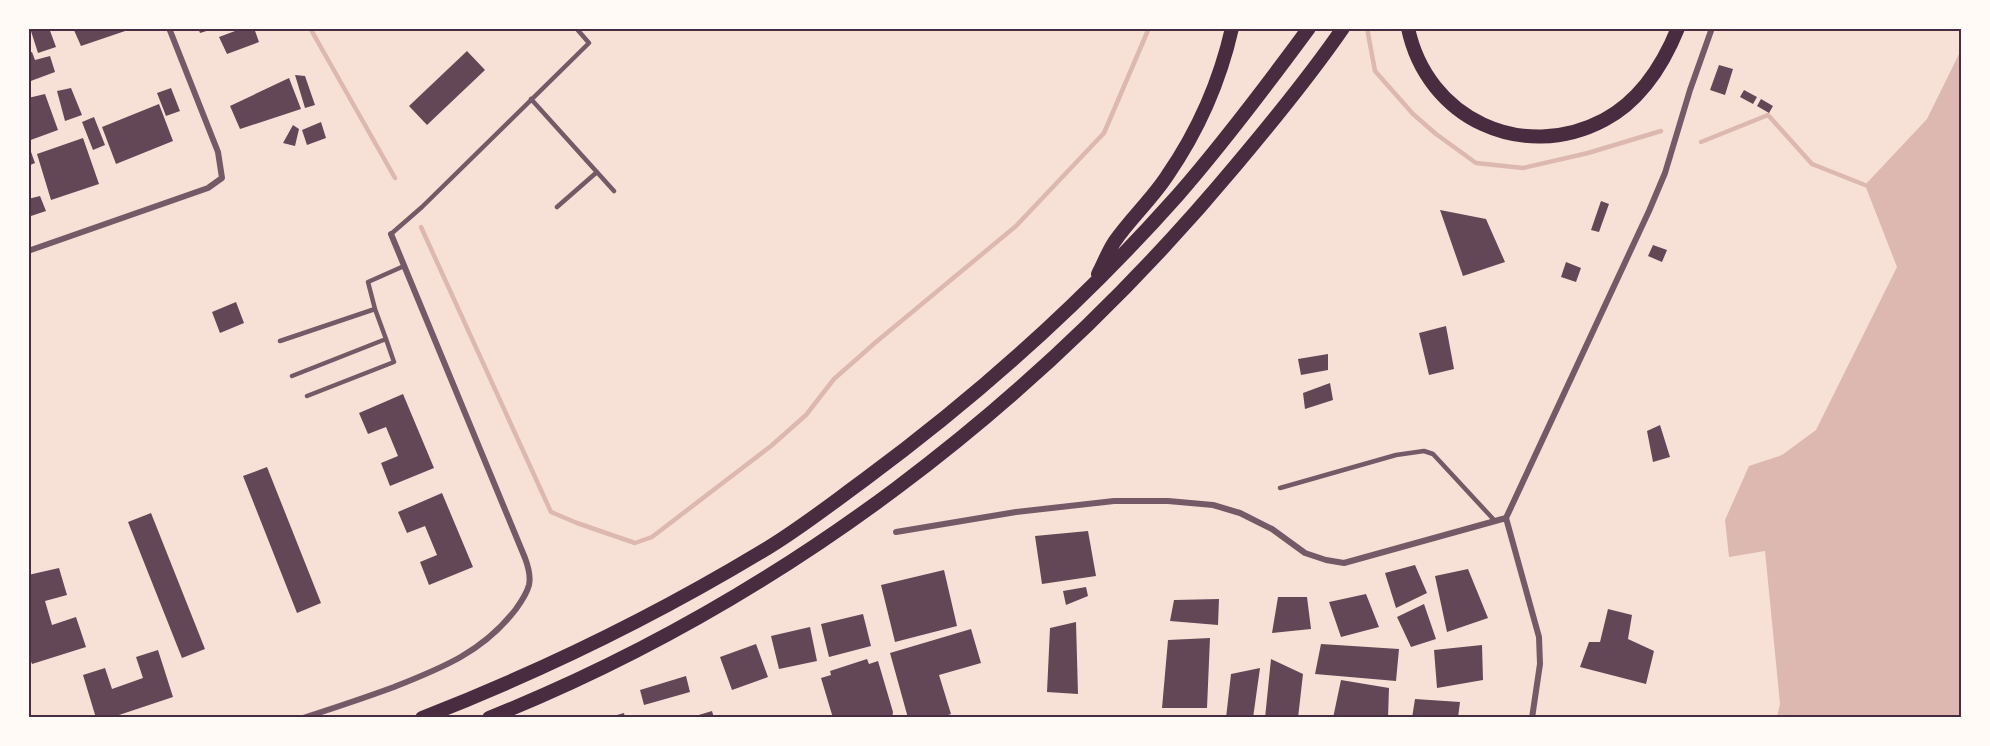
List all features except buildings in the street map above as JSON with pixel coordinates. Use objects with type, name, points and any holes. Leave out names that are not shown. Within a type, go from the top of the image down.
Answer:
[{"type":"main road","points":[[1090,289],[1115,241],[1168,176],[1194,133],[1213,94],[1227,54],[1232,28]]},
{"type":"main road","points":[[422,717],[559,661],[663,608],[763,551],[811,519],[910,446],[1034,342],[1090,289],[1178,195],[1309,28]]},
{"type":"main road","points":[[489,717],[576,681],[740,595],[862,514],[988,415],[1091,323],[1181,230],[1314,68],[1343,28]]},
{"type":"main road","points":[[1408,28],[1420,66],[1434,88],[1477,123],[1502,132],[1528,137],[1558,135],[1586,128],[1606,119],[1633,99],[1651,78],[1667,56],[1678,28]]},
{"type":"street","points":[[28,251],[208,188],[222,178],[218,152],[169,28]]},
{"type":"street","points":[[1532,717],[1540,664],[1539,637],[1506,518],[1665,173],[1690,90],[1712,28]]},
{"type":"street","points":[[303,717],[345,705],[442,669],[463,657],[509,617],[522,600],[529,585],[529,571],[525,558],[391,234]]},
{"type":"street","points":[[896,532],[1016,512],[1114,501],[1168,501],[1213,505],[1240,513],[1272,529],[1305,553],[1326,560],[1344,562],[1506,518]]},
{"type":"lane","points":[[391,234],[422,207],[589,42],[576,28]]},
{"type":"lane","points":[[531,99],[614,191]]},
{"type":"lane","points":[[557,207],[597,172]]},
{"type":"lane","points":[[307,396],[394,362],[368,282],[404,266]]},
{"type":"lane","points":[[280,341],[375,309]]},
{"type":"lane","points":[[292,376],[386,339]]},
{"type":"lane","points":[[1280,488],[1396,455],[1424,451],[1433,454],[1495,521]]},
{"type":"shaded area","points":[[1961,50],[1961,717],[1777,717],[1780,704],[1765,551],[1729,557],[1725,520],[1749,466],[1782,455],[1816,430],[1897,267],[1865,185],[1927,119]]},
{"type":"waterway","points":[[310,28],[395,178]]},
{"type":"waterway","points":[[421,227],[551,512],[635,543],[652,537],[771,446],[806,415],[834,379],[1016,226],[1104,133],[1149,28]]},
{"type":"waterway","points":[[1367,28],[1375,71],[1413,114],[1476,163],[1523,168],[1588,153],[1661,131]]},
{"type":"waterway","points":[[1701,142],[1768,115],[1812,164],[1865,185]]}]
